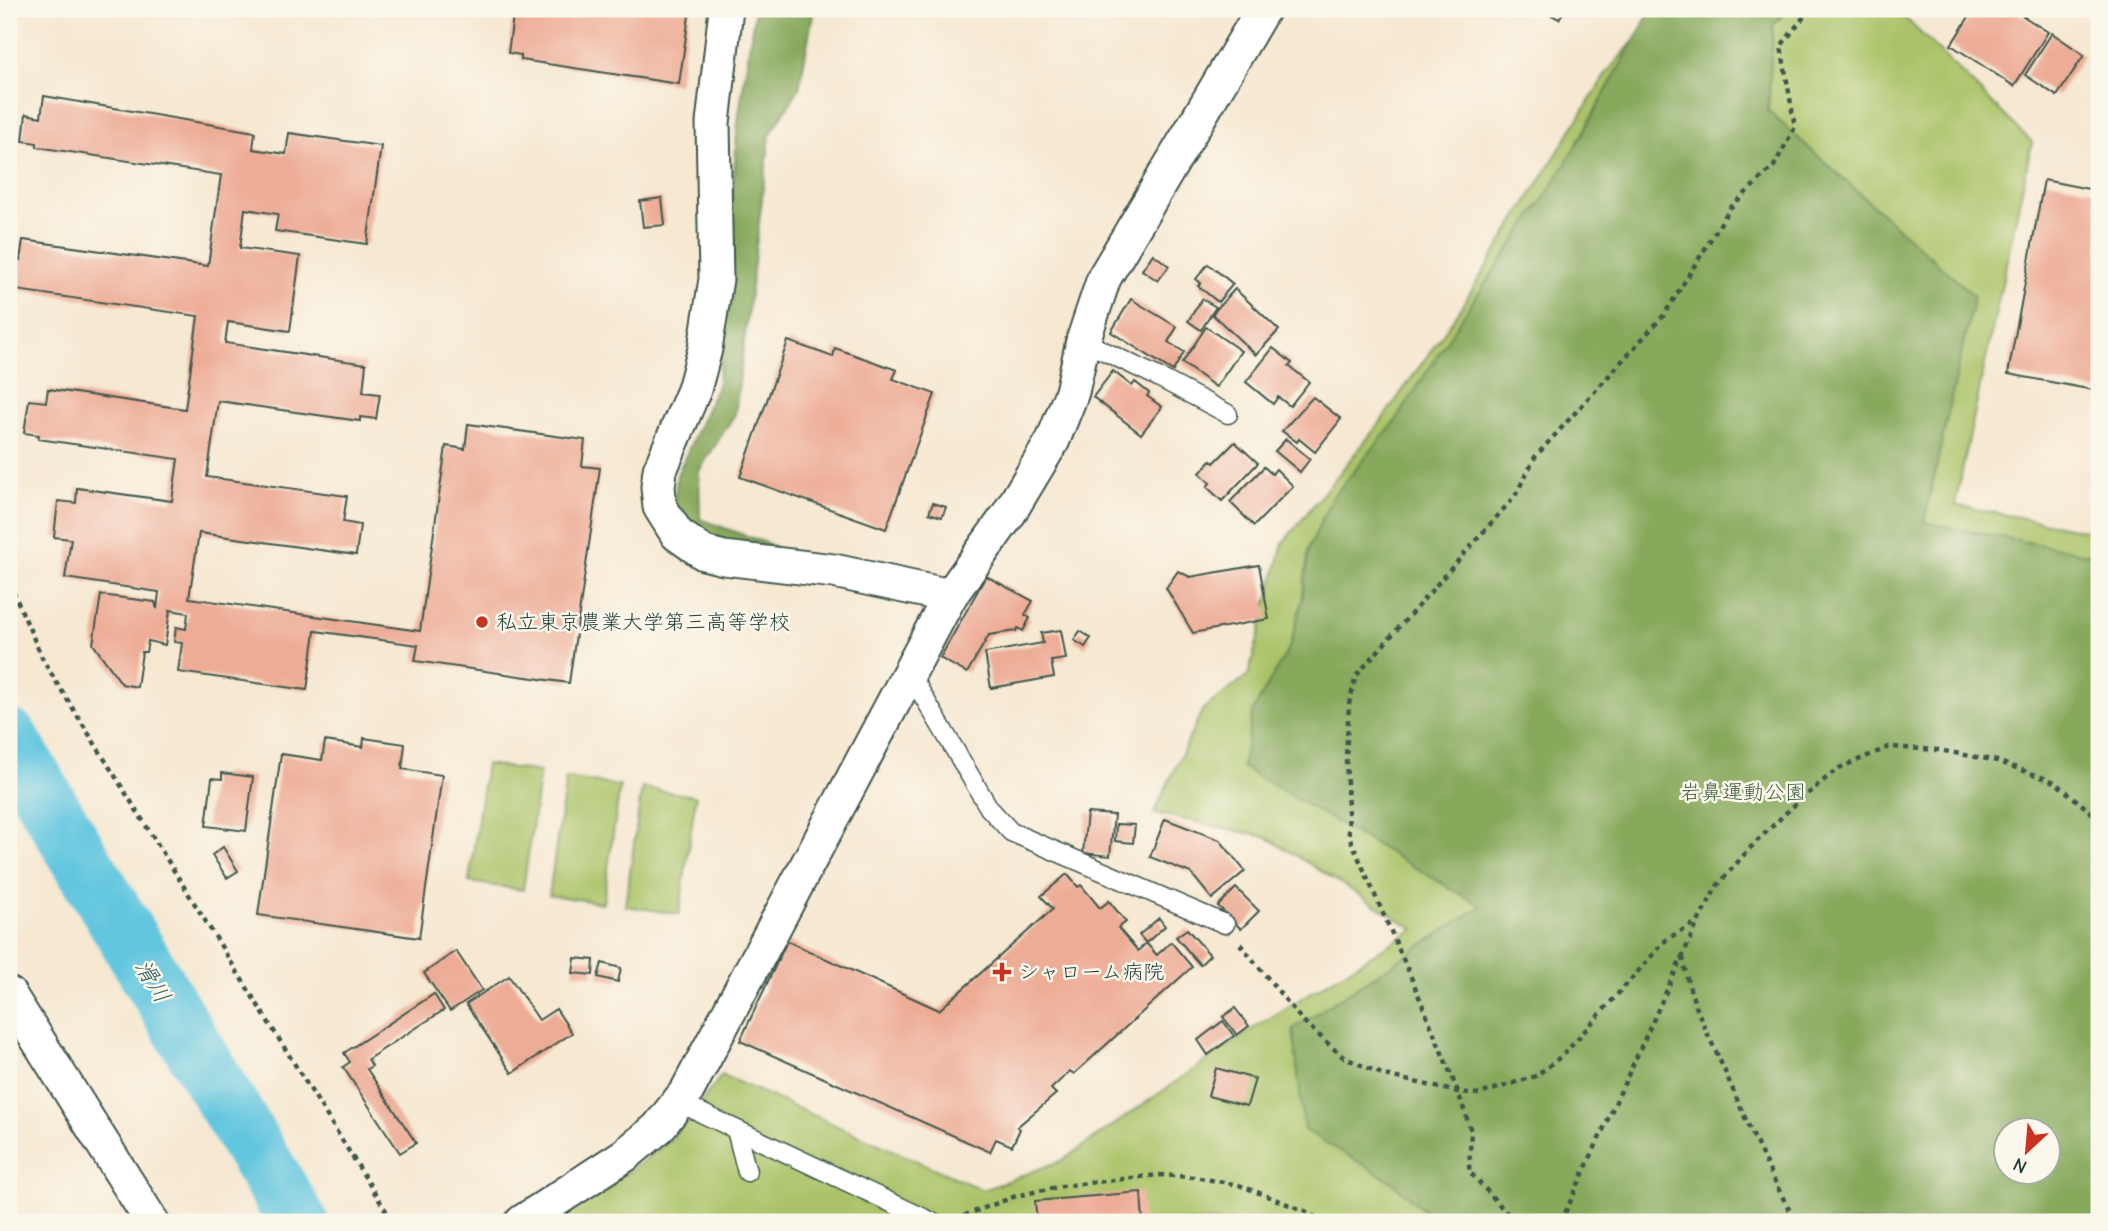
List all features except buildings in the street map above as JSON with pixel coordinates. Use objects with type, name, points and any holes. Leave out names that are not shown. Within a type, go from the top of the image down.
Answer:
[{"type":"street","points":[[726,9],[713,123],[716,279],[705,349],[694,390],[660,470],[660,507],[677,534],[704,554],[834,571],[950,596]]},
{"type":"street","points":[[522,1222],[625,1155],[658,1128],[687,1091],[950,596],[1008,515],[1053,440],[1072,392],[1083,341],[1104,278],[1263,9]]},
{"type":"street","points":[[9,994],[152,1222]]},
{"type":"lane","points":[[1083,341],[1228,414]]},
{"type":"lane","points":[[909,672],[989,808],[1011,832],[1225,924]]},
{"type":"lane","points":[[678,1102],[932,1222]]},
{"type":"lane","points":[[736,1130],[747,1172]]},
{"type":"path","points":[[1516,1222],[1469,1171],[1471,1131],[1458,1092],[1349,836],[1346,757],[1349,704],[1356,676],[1515,496],[1535,457],[1664,315],[1730,208],[1774,166],[1795,127],[1781,46],[1810,9]]},
{"type":"path","points":[[9,582],[44,662],[393,1222]]},
{"type":"path","points":[[1561,1222],[1717,886],[1749,849],[1790,809],[1837,769],[1889,747],[1939,750],[1997,761],[2055,782],[2099,819]]},
{"type":"path","points":[[1225,924],[1301,1019],[1343,1057],[1384,1075],[1458,1092],[1479,1094],[1536,1076],[1564,1054],[1667,939],[1698,922]]},
{"type":"path","points":[[1683,956],[1685,977],[1700,1015],[1773,1180],[1796,1222]]},
{"type":"path","points":[[947,1222],[1016,1196],[1110,1179],[1158,1174],[1239,1185],[1305,1211],[1324,1222]]},
{"type":"green space","points":[[755,9],[814,9],[799,89],[770,135],[735,414],[699,471],[700,519],[774,546],[770,557],[718,543],[697,530],[674,510],[677,475],[718,384],[738,121]]},
{"type":"green space","name":"岩鼻運動公園","points":[[1655,9],[1790,9],[1773,25],[1768,111],[1974,296],[1924,522],[2099,556],[2099,1222],[1437,1222],[1391,1181],[1304,1130],[1293,1029],[1481,906],[1242,767],[1253,711],[1290,646],[1302,601],[1309,548],[1331,499],[1395,422],[1565,165],[1649,14]]},
{"type":"green space","name":"岩鼻運動公園","points":[[1661,9],[1896,9],[2032,142],[1955,505],[2099,533],[2099,1222],[550,1222],[635,1167],[671,1140],[722,1075],[983,1190],[1063,1160],[1255,1027],[1414,929],[1266,837],[1154,813],[1203,709],[1248,676],[1283,543],[1379,424],[1459,311],[1608,71]]},
{"type":"green space","points":[[486,764],[540,772],[523,890],[469,882]]},
{"type":"green space","points":[[566,778],[620,786],[603,903],[549,895]]},
{"type":"green space","points":[[642,788],[696,796],[679,914],[625,906]]},
{"type":"waterway","name":"滑川","points":[[9,739],[298,1222]]},
{"type":"place","name":"私立東京農業大学第三高等学校","points":[[482,622]]},
{"type":"place","name":"シャローム病院","points":[[1002,972]]}]
